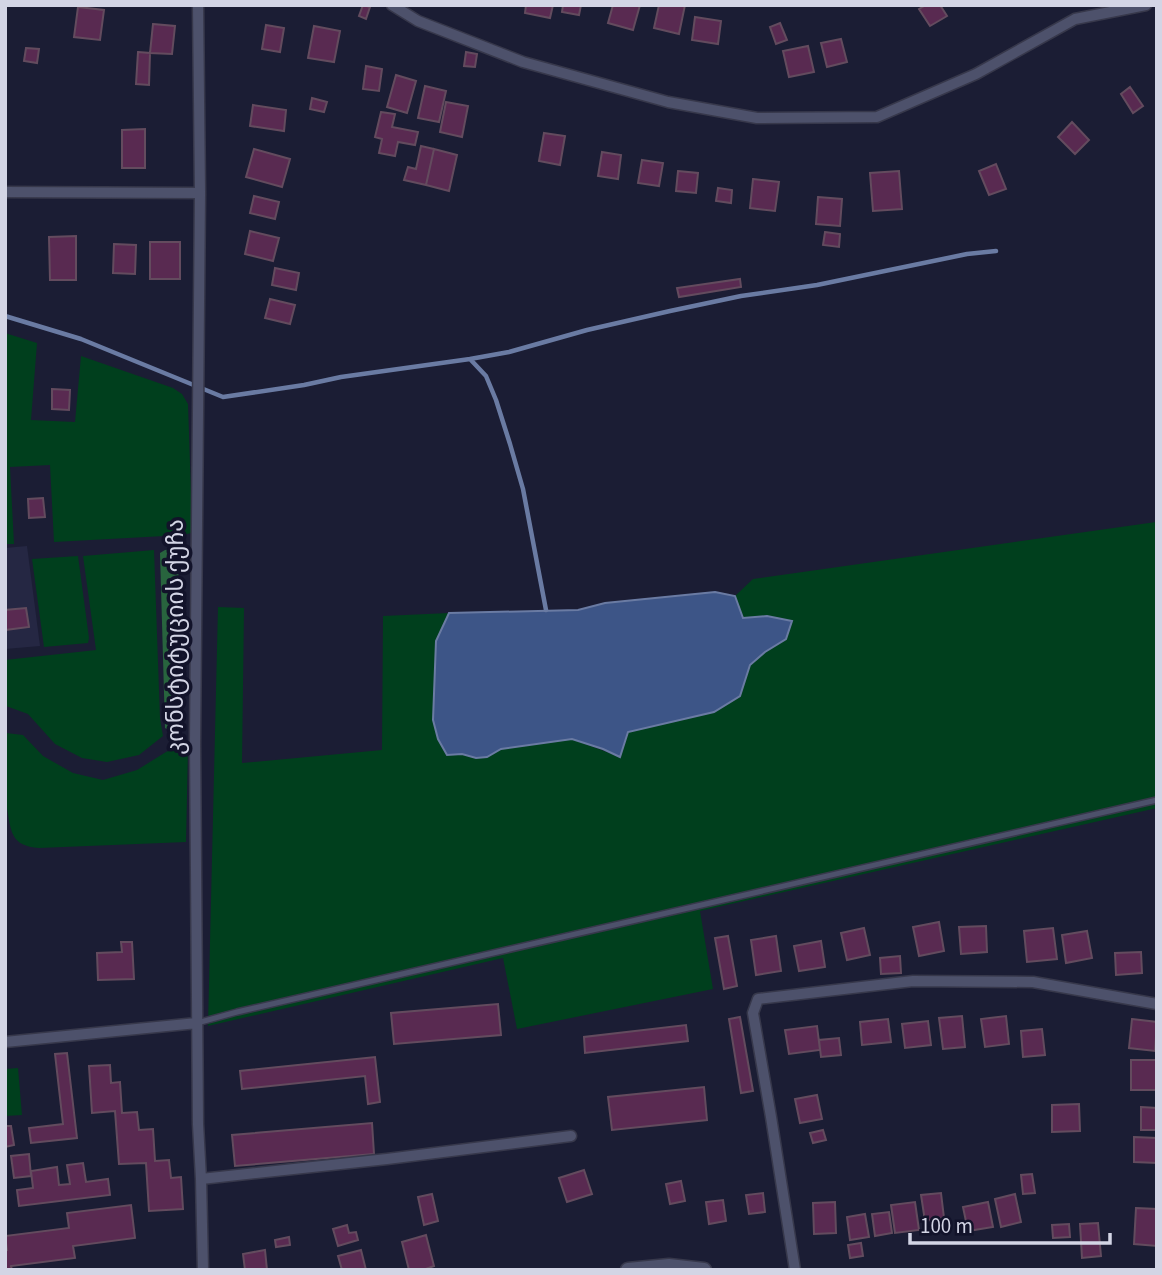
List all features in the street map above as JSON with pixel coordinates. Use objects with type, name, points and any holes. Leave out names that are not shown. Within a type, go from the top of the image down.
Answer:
[{"type":"main road","points":[[628,1270],[669,1266],[704,1270]]},
{"type":"street","name":"კონსტიტუციის ქუჩა","points":[[198,5],[200,193],[195,730],[198,1124],[204,1270]]},
{"type":"street","points":[[391,5],[418,21],[523,62],[668,102],[757,118],[877,117],[976,74],[1075,19],[1146,5]]},
{"type":"street","points":[[5,192],[200,193]]},
{"type":"street","points":[[795,1270],[753,1013],[758,999],[913,981],[1033,982],[1157,1004]]},
{"type":"street","points":[[5,1042],[197,1023]]},
{"type":"street","points":[[201,1179],[571,1136]]},
{"type":"lane","points":[[197,1023],[1157,800]]},
{"type":"shaded area","points":[[27,546],[40,646],[5,649],[5,548]]},
{"type":"shaded area","points":[[715,592],[735,596],[743,618],[767,616],[792,621],[786,639],[750,665],[740,696],[714,712],[628,732],[620,757],[572,739],[501,749],[487,757],[447,755],[438,739],[433,720],[436,641],[449,613],[578,610],[605,603]]},
{"type":"green space","points":[[5,333],[37,343],[31,420],[75,422],[81,356],[173,388],[182,394],[188,404],[191,533],[54,542],[50,465],[10,467],[14,544],[5,544]]},
{"type":"green space","points":[[1156,522],[1157,808],[700,911],[713,989],[517,1029],[503,958],[208,1026],[218,607],[244,608],[242,763],[382,750],[383,616],[449,613],[436,641],[434,720],[438,739],[462,754],[476,758],[487,757],[501,749],[572,739],[620,757],[627,732],[714,712],[740,697],[750,665],[786,639],[791,621],[767,616],[743,619],[735,596],[753,579]]},
{"type":"green space","points":[[172,549],[178,552],[181,728],[173,731],[165,728],[160,553]]},
{"type":"green space","points":[[154,550],[160,718],[163,736],[139,755],[107,762],[82,758],[55,744],[28,714],[6,706],[5,660],[96,650],[83,556]]},
{"type":"green space","points":[[78,556],[88,643],[44,647],[32,559]]},
{"type":"green space","points":[[6,733],[23,735],[43,756],[73,773],[103,780],[137,770],[178,747],[188,748],[186,842],[39,848],[18,841],[5,808]]},
{"type":"green space","points":[[18,1068],[22,1115],[5,1116],[5,1069]]},
{"type":"building","points":[[363,5],[370,7],[366,19],[359,16]]},
{"type":"building","points":[[526,5],[553,5],[550,18],[525,13]]},
{"type":"building","points":[[563,5],[581,5],[579,15],[562,12]]},
{"type":"building","points":[[613,5],[640,5],[633,30],[608,23]]},
{"type":"building","points":[[659,5],[685,5],[679,34],[654,28]]},
{"type":"building","points":[[926,5],[940,5],[947,16],[930,26],[919,9]]},
{"type":"building","points":[[78,7],[104,10],[100,40],[74,37]]},
{"type":"building","points":[[695,17],[721,21],[718,44],[692,40]]},
{"type":"building","points":[[780,23],[787,40],[776,44],[770,27]]},
{"type":"building","points":[[153,24],[175,26],[172,54],[150,53]]},
{"type":"building","points":[[266,25],[284,28],[280,52],[262,49]]},
{"type":"building","points":[[314,26],[340,31],[334,62],[308,58]]},
{"type":"building","points":[[841,39],[847,62],[827,67],[821,43]]},
{"type":"building","points":[[808,46],[814,72],[789,77],[783,51]]},
{"type":"building","points":[[26,48],[39,49],[37,63],[24,61]]},
{"type":"building","points":[[138,52],[150,53],[149,85],[136,84]]},
{"type":"building","points":[[466,52],[477,54],[475,67],[464,66]]},
{"type":"building","points":[[366,66],[382,69],[379,91],[363,89]]},
{"type":"building","points":[[396,75],[416,81],[407,113],[387,107]]},
{"type":"building","points":[[425,86],[446,91],[439,122],[418,118]]},
{"type":"building","points":[[1130,87],[1143,106],[1133,113],[1121,94]]},
{"type":"building","points":[[312,98],[327,102],[324,112],[310,109]]},
{"type":"building","points":[[446,102],[468,106],[462,137],[440,132]]},
{"type":"building","points":[[253,105],[286,110],[284,131],[250,126]]},
{"type":"building","points":[[381,112],[395,114],[392,127],[418,132],[415,145],[398,142],[395,156],[379,153],[382,139],[375,137]]},
{"type":"building","points":[[1072,122],[1089,140],[1075,154],[1058,137]]},
{"type":"building","points":[[145,129],[145,168],[122,168],[122,130]]},
{"type":"building","points":[[544,133],[565,136],[560,165],[539,161]]},
{"type":"building","points":[[421,146],[434,149],[426,185],[404,180],[408,167],[416,169]]},
{"type":"building","points":[[254,149],[290,159],[282,187],[246,177]]},
{"type":"building","points":[[434,149],[457,155],[449,191],[426,185]]},
{"type":"building","points":[[602,152],[621,155],[618,179],[598,176]]},
{"type":"building","points":[[642,160],[663,163],[659,186],[638,183]]},
{"type":"building","points":[[996,164],[1006,189],[989,195],[979,171]]},
{"type":"building","points":[[678,171],[698,173],[696,193],[676,191]]},
{"type":"building","points":[[899,171],[902,209],[873,211],[870,173]]},
{"type":"building","points":[[753,179],[779,182],[775,211],[750,208]]},
{"type":"building","points":[[718,188],[732,190],[731,203],[716,201]]},
{"type":"building","points":[[254,196],[279,202],[275,219],[250,213]]},
{"type":"building","points":[[818,197],[842,199],[840,226],[816,224]]},
{"type":"building","points":[[250,231],[279,238],[273,261],[245,254]]},
{"type":"building","points":[[825,232],[840,234],[839,247],[823,245]]},
{"type":"building","points":[[76,236],[76,280],[50,280],[49,237]]},
{"type":"building","points":[[150,242],[180,242],[180,279],[150,279]]},
{"type":"building","points":[[114,244],[136,245],[135,274],[113,273]]},
{"type":"building","points":[[275,268],[299,273],[296,290],[272,285]]},
{"type":"building","points":[[740,279],[741,287],[679,297],[677,288]]},
{"type":"building","points":[[270,299],[295,305],[290,324],[265,318]]},
{"type":"building","points":[[52,389],[70,390],[69,410],[52,409]]},
{"type":"building","points":[[43,498],[45,517],[29,518],[28,499]]},
{"type":"building","points":[[26,608],[29,627],[5,630],[5,610]]},
{"type":"building","points":[[939,922],[944,951],[919,956],[913,927]]},
{"type":"building","points":[[986,926],[987,952],[961,954],[959,927]]},
{"type":"building","points":[[864,928],[870,955],[847,960],[841,933]]},
{"type":"building","points":[[1053,928],[1057,959],[1027,962],[1024,931]]},
{"type":"building","points":[[1087,931],[1092,958],[1066,963],[1062,935]]},
{"type":"building","points":[[728,936],[737,986],[724,989],[715,938]]},
{"type":"building","points":[[776,936],[781,971],[756,975],[751,940]]},
{"type":"building","points":[[821,941],[825,967],[799,971],[794,946]]},
{"type":"building","points":[[121,942],[132,942],[134,979],[98,980],[97,953],[122,952]]},
{"type":"building","points":[[1141,952],[1142,973],[1116,975],[1115,953]]},
{"type":"building","points":[[900,956],[901,973],[881,974],[880,958]]},
{"type":"building","points":[[498,1004],[501,1035],[394,1044],[391,1013]]},
{"type":"building","points":[[962,1016],[965,1047],[943,1049],[939,1018]]},
{"type":"building","points":[[1006,1016],[1009,1044],[985,1047],[981,1019]]},
{"type":"building","points":[[740,1017],[753,1091],[741,1093],[729,1019]]},
{"type":"building","points":[[888,1019],[891,1042],[862,1045],[860,1022]]},
{"type":"building","points":[[1132,1019],[1157,1022],[1155,1051],[1129,1048]]},
{"type":"building","points":[[928,1021],[931,1045],[905,1048],[902,1024]]},
{"type":"building","points":[[686,1025],[688,1041],[585,1053],[584,1037]]},
{"type":"building","points":[[817,1026],[820,1050],[789,1054],[785,1030]]},
{"type":"building","points":[[1042,1029],[1045,1055],[1023,1057],[1021,1031]]},
{"type":"building","points":[[839,1038],[841,1055],[821,1057],[819,1040]]},
{"type":"building","points":[[67,1053],[77,1138],[31,1143],[29,1128],[63,1124],[55,1054]]},
{"type":"building","points":[[375,1057],[380,1102],[368,1104],[365,1076],[242,1089],[240,1071]]},
{"type":"building","points":[[1131,1060],[1157,1060],[1157,1090],[1131,1090]]},
{"type":"building","points":[[110,1065],[111,1083],[120,1082],[122,1113],[137,1112],[139,1130],[153,1129],[155,1161],[169,1160],[171,1178],[181,1177],[183,1209],[149,1211],[146,1163],[119,1164],[115,1111],[92,1113],[89,1066]]},
{"type":"building","points":[[704,1087],[707,1120],[612,1130],[608,1097]]},
{"type":"building","points":[[817,1095],[822,1119],[800,1123],[795,1099]]},
{"type":"building","points":[[1079,1104],[1080,1131],[1052,1132],[1052,1105]]},
{"type":"building","points":[[1141,1107],[1157,1108],[1157,1130],[1141,1130]]},
{"type":"building","points":[[372,1123],[374,1154],[235,1166],[232,1135]]},
{"type":"building","points":[[5,1126],[11,1126],[14,1145],[5,1147]]},
{"type":"building","points":[[823,1130],[826,1140],[813,1143],[810,1133]]},
{"type":"building","points":[[1134,1137],[1157,1138],[1157,1163],[1134,1162]]},
{"type":"building","points":[[29,1154],[31,1176],[14,1178],[11,1156]]},
{"type":"building","points":[[83,1163],[86,1182],[108,1179],[110,1195],[19,1206],[17,1190],[33,1188],[31,1171],[57,1167],[59,1185],[70,1184],[67,1165]]},
{"type":"building","points":[[584,1170],[592,1194],[567,1202],[559,1178]]},
{"type":"building","points":[[1032,1174],[1035,1193],[1023,1194],[1021,1175]]},
{"type":"building","points":[[681,1181],[685,1201],[670,1204],[666,1184]]},
{"type":"building","points":[[763,1193],[765,1212],[749,1214],[746,1195]]},
{"type":"building","points":[[941,1193],[944,1218],[925,1221],[921,1195]]},
{"type":"building","points":[[432,1194],[438,1221],[424,1225],[418,1197]]},
{"type":"building","points":[[1015,1194],[1021,1222],[1001,1227],[995,1199]]},
{"type":"building","points":[[723,1200],[726,1221],[709,1224],[706,1202]]},
{"type":"building","points":[[835,1202],[836,1233],[814,1234],[813,1203]]},
{"type":"building","points":[[915,1202],[919,1230],[895,1233],[891,1205]]},
{"type":"building","points":[[988,1202],[993,1227],[968,1231],[963,1207]]},
{"type":"building","points":[[131,1205],[135,1238],[73,1246],[75,1258],[11,1266],[12,1270],[5,1270],[5,1236],[69,1228],[67,1213]]},
{"type":"building","points":[[1136,1208],[1157,1209],[1157,1246],[1134,1244]]},
{"type":"building","points":[[889,1212],[892,1233],[875,1236],[872,1214]]},
{"type":"building","points":[[865,1214],[869,1237],[850,1240],[847,1217]]},
{"type":"building","points":[[1098,1223],[1101,1256],[1082,1258],[1080,1224]]},
{"type":"building","points":[[1069,1224],[1070,1237],[1053,1238],[1052,1225]]},
{"type":"building","points":[[347,1225],[349,1233],[356,1232],[358,1240],[338,1246],[333,1229]]},
{"type":"building","points":[[426,1235],[434,1266],[423,1270],[409,1270],[402,1242]]},
{"type":"building","points":[[289,1237],[290,1245],[276,1247],[275,1240]]},
{"type":"building","points":[[861,1243],[863,1256],[850,1258],[848,1245]]},
{"type":"building","points":[[265,1250],[267,1270],[245,1270],[243,1254]]},
{"type":"building","points":[[361,1250],[366,1270],[342,1270],[338,1256]]},
{"type":"waterway","points":[[470,359],[741,296],[817,285],[967,254],[996,251]]},
{"type":"waterway","points":[[5,316],[81,339],[223,397],[470,359],[486,376],[510,444],[523,489],[546,610]]}]
